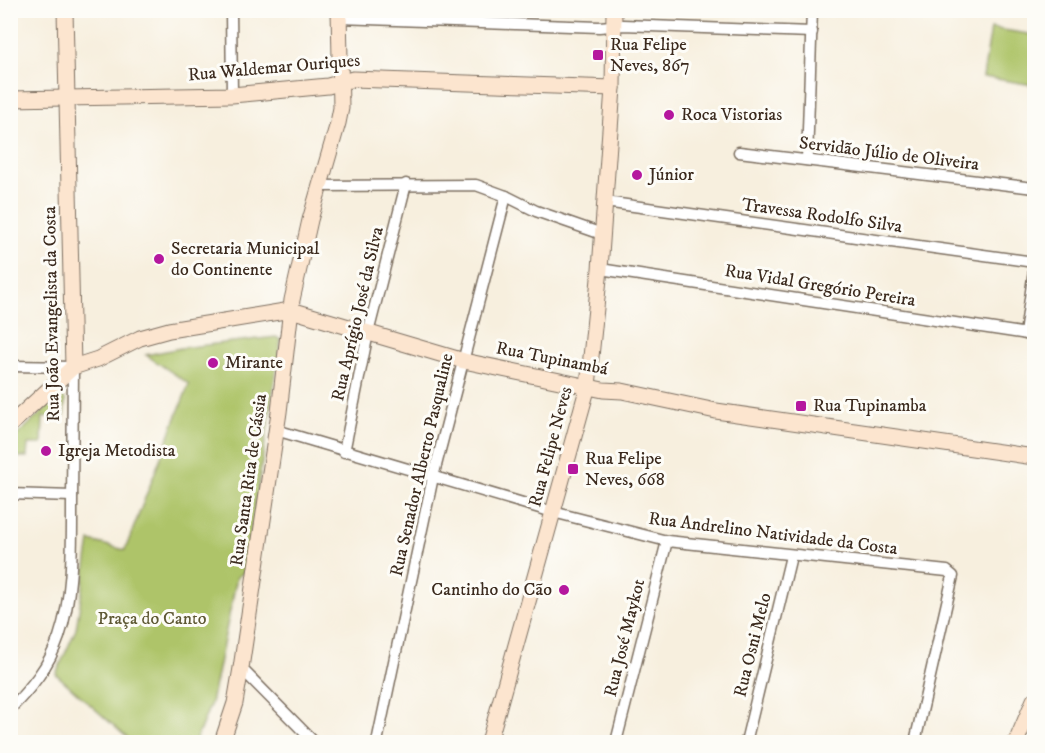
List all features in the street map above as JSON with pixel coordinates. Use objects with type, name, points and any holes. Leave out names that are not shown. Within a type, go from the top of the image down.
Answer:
[{"type":"street","name":"Rua João Evangelista da Costa","points":[[10,709],[30,688],[46,666],[59,637],[70,575],[73,367],[65,10]]},
{"type":"street","points":[[231,10],[232,95]]},
{"type":"street","name":"Rua Felipe Neves","points":[[489,742],[588,386],[600,269],[613,88],[614,10]]},
{"type":"street","points":[[807,160],[812,10]]},
{"type":"street","points":[[339,14],[812,32]]},
{"type":"street","name":"Rua Santa Rita de Cássia","points":[[222,742],[235,703],[241,668],[276,430],[292,300],[338,123],[340,108],[339,14]]},
{"type":"street","name":"Rua Waldemar Ouriques","points":[[10,99],[232,95],[340,84],[352,79],[613,88]]},
{"type":"street","name":"Servidão Júlio de Oliveira","points":[[739,152],[1035,188]]},
{"type":"street","name":"Rua Aprígio José da Silva","points":[[344,452],[368,333],[406,184]]},
{"type":"street","points":[[320,186],[476,185],[506,196],[536,211],[602,234]]},
{"type":"street","name":"Rua Senador Alberto Pasqualine","points":[[377,742],[433,477],[506,196]]},
{"type":"street","name":"Travessa Rodolfo Silva","points":[[605,202],[1035,262]]},
{"type":"street","name":"Rua Vidal Gregório Pereira","points":[[600,269],[1030,334]]},
{"type":"street","points":[[1030,334],[1035,270]]},
{"type":"street","name":"Rua Tupinambá","points":[[73,367],[98,359],[140,338],[169,330],[291,310],[464,361],[588,386],[716,411],[1035,457]]},
{"type":"street","points":[[10,366],[73,367]]},
{"type":"street","points":[[10,425],[73,367]]},
{"type":"street","name":"Rua Andrelino Natividade da Costa","points":[[276,430],[344,452],[554,512],[667,541],[947,571],[953,576],[915,742]]},
{"type":"street","points":[[10,494],[72,496]]},
{"type":"street","name":"Rua José Maykot","points":[[616,742],[667,541]]},
{"type":"street","name":"Rua Osni Melo","points":[[746,742],[791,556]]},
{"type":"street","points":[[241,668],[314,742]]},
{"type":"street","points":[[1016,742],[1035,699]]},
{"type":"green space","points":[[991,28],[1034,35],[1034,85],[983,77]]},
{"type":"green space","name":"Praça do Canto","points":[[276,337],[281,340],[245,572],[237,577],[211,703],[195,742],[132,742],[56,674],[76,629],[90,541],[125,550],[189,384],[146,355],[181,348]]},
{"type":"green space","points":[[58,397],[65,400],[64,417],[43,417],[42,444],[28,444],[27,457],[11,457],[11,441]]},
{"type":"place","name":"Rua Felipe Neves, 867","points":[[598,55]]},
{"type":"place","name":"Roca Vistorias","points":[[669,115]]},
{"type":"place","name":"Júnior","points":[[637,175]]},
{"type":"place","name":"Secretaria Municipal do Continente","points":[[159,259]]},
{"type":"place","name":"Mirante","points":[[213,363]]},
{"type":"place","name":"Rua Tupinamba","points":[[801,406]]},
{"type":"place","name":"Igreja Metodista","points":[[46,451]]},
{"type":"place","name":"Rua Felipe Neves, 668","points":[[573,469]]},
{"type":"place","name":"Cantinho do Cão","points":[[564,590]]}]
